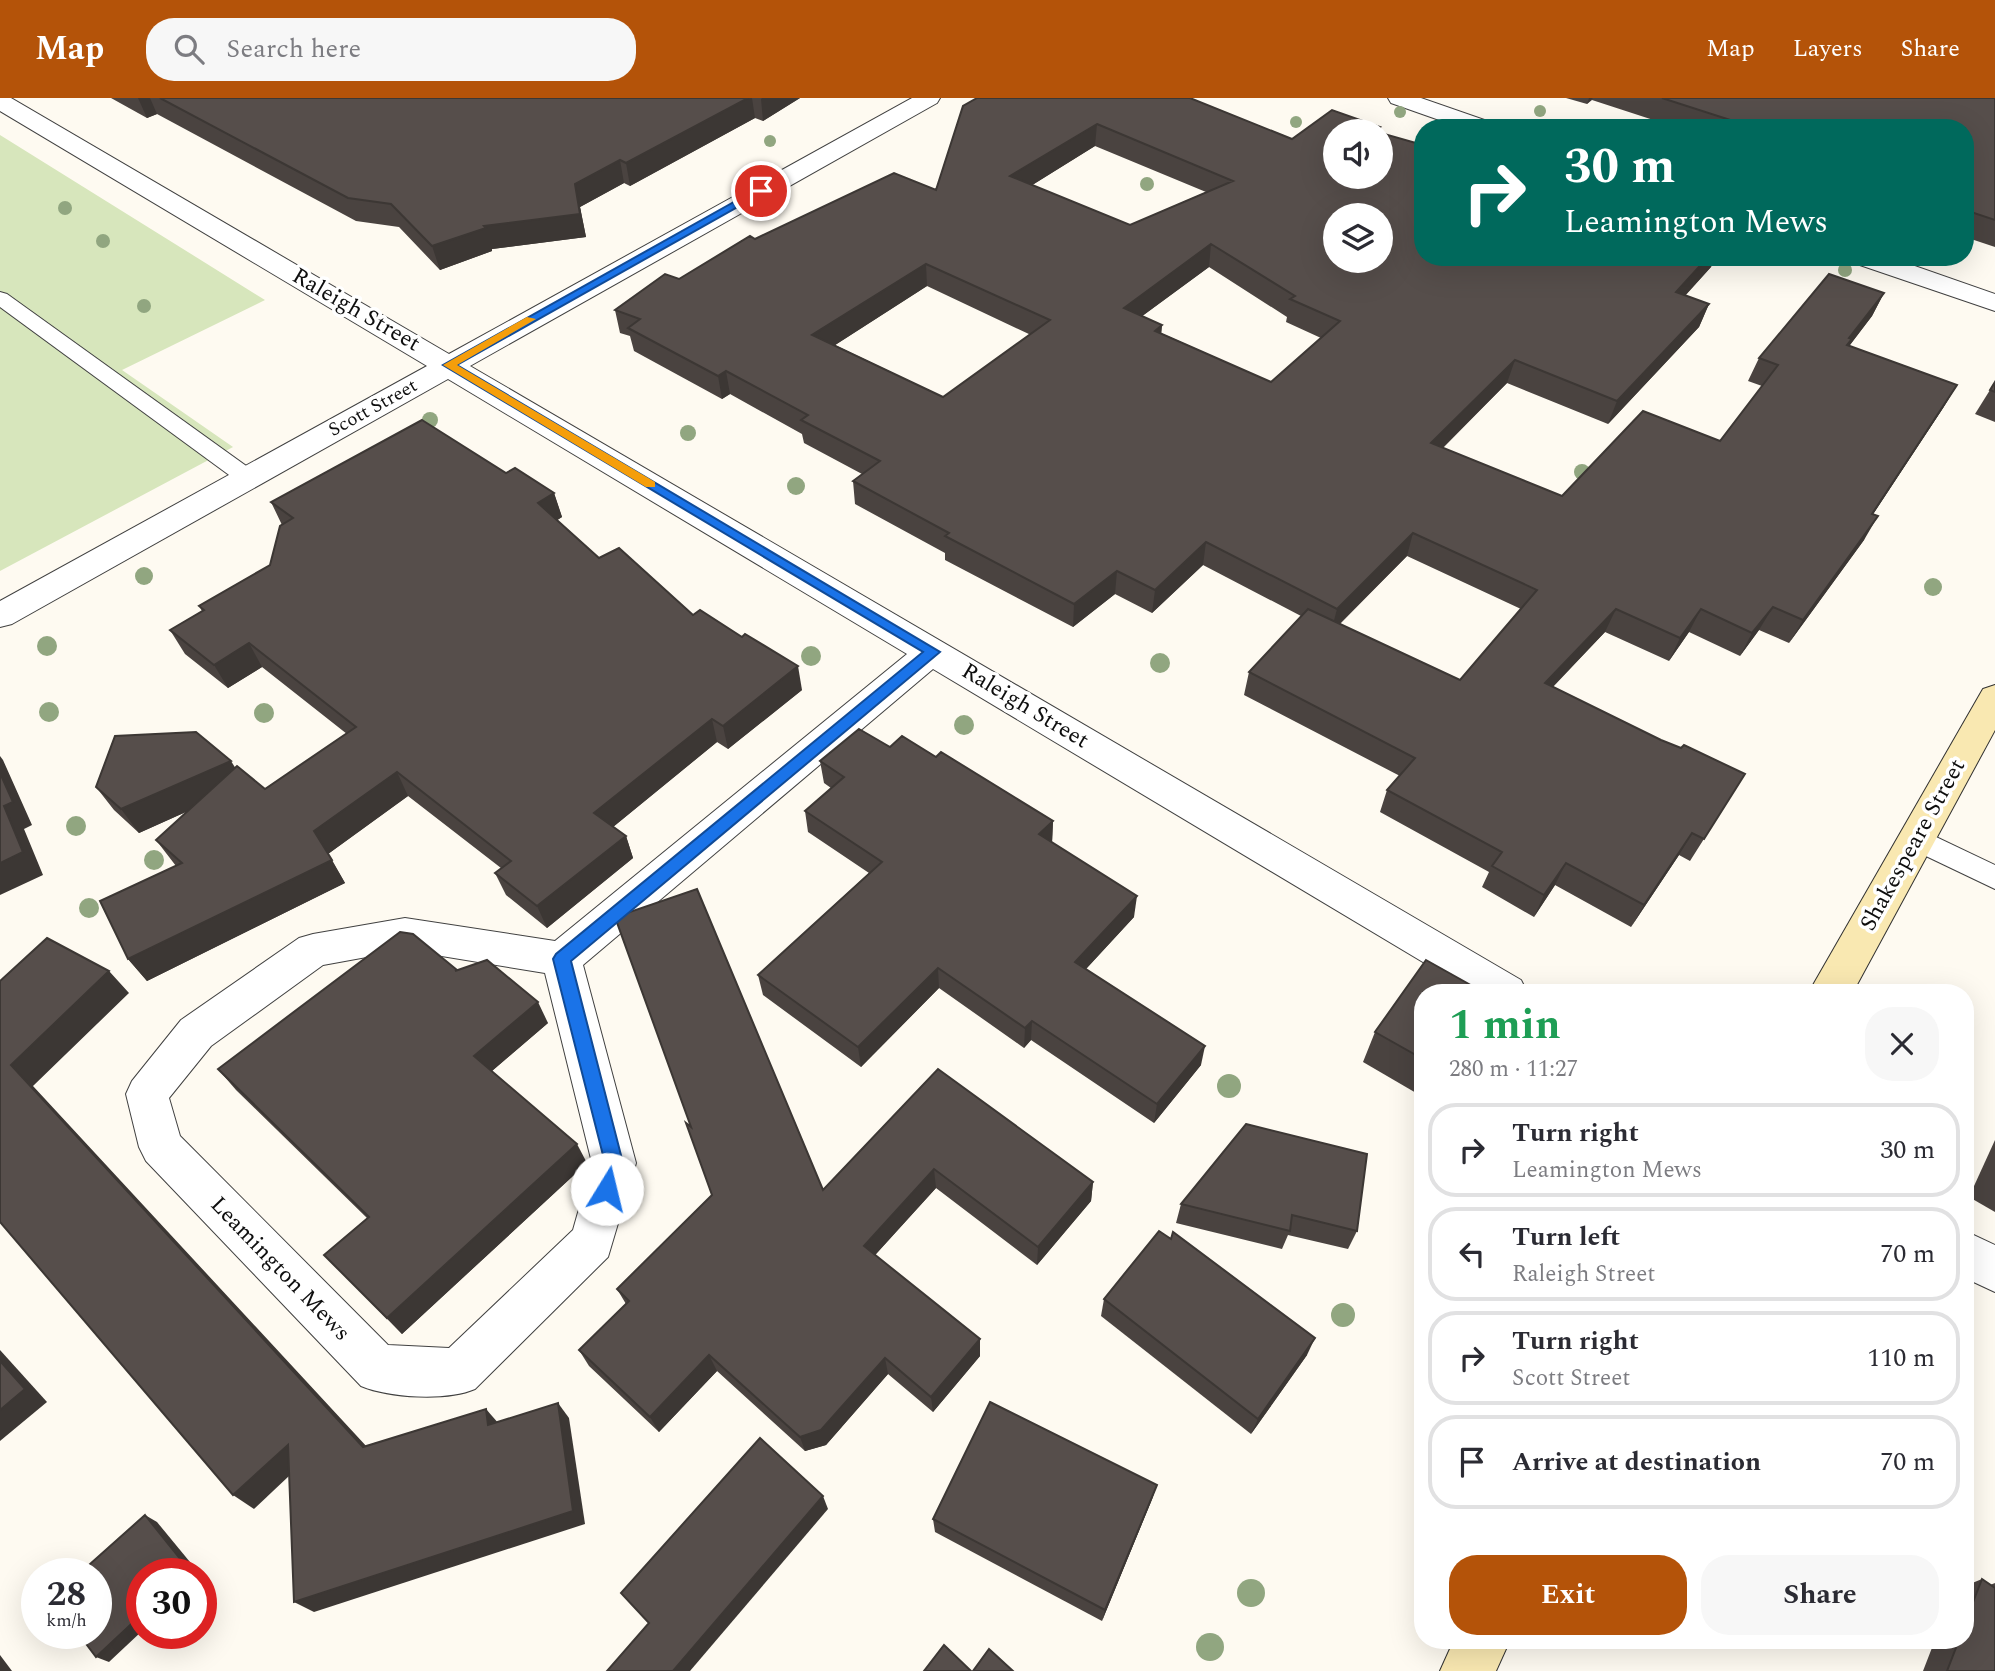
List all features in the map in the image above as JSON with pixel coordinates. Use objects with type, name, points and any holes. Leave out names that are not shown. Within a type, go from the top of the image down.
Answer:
[{"type":"main road","name":"Shakespeare Street","points":[[1837,984],[1915,838],[1995,698]]},
{"type":"main road","points":[[1467,1671],[1478,1649]]},
{"type":"street","name":"Scott Street","points":[[0,616],[929,98]]},
{"type":"street","points":[[1399,98],[1459,119]]},
{"type":"street","name":"Raleigh Street","points":[[0,101],[1493,984]]},
{"type":"street","points":[[1889,266],[1995,303]]},
{"type":"street","points":[[562,959],[933,652]]},
{"type":"street","name":"Leamington Mews","points":[[405,934],[562,959],[614,1163],[592,1242],[458,1372],[379,1369],[161,1147],[147,1094],[196,1033],[313,950],[405,934]]},
{"type":"street","points":[[1974,1258],[1995,1270]]},
{"type":"lane","points":[[0,298],[248,478]]},
{"type":"lane","points":[[1915,838],[1995,878]]},
{"type":"green space","points":[[0,135],[265,300],[122,370],[233,447],[0,571]]},
{"type":"building","points":[[160,98],[748,98],[626,163],[620,160],[575,184],[580,214],[484,226],[486,228],[432,246],[391,204],[348,198]]},
{"type":"building","points":[[977,98],[1190,98],[1292,139],[1332,110],[1357,119],[1323,119],[1323,189],[1393,189],[1393,136],[1414,142],[1414,266],[1700,266],[1676,292],[1709,304],[1617,401],[1515,360],[1431,443],[1562,496],[1643,411],[1720,441],[1778,365],[1759,358],[1829,274],[1884,293],[1849,338],[1852,339],[1847,345],[1957,385],[1872,514],[1878,516],[1803,620],[1773,607],[1752,633],[1701,609],[1680,638],[1616,609],[1545,683],[1661,740],[1681,748],[1684,745],[1745,774],[1704,839],[1692,833],[1644,905],[1566,863],[1544,895],[1492,866],[1502,852],[1387,790],[1415,758],[1249,672],[1308,609],[1460,680],[1537,590],[1413,533],[1337,609],[1206,542],[1155,590],[1117,571],[1074,604],[945,536],[949,533],[853,481],[880,461],[801,420],[808,415],[726,371],[718,376],[628,328],[640,319],[615,310],[665,274],[679,279],[750,236],[755,239],[894,173],[936,190],[963,106]],"holes":[[[1097,124],[1233,181],[1130,225],[1010,176]],[[1211,244],[1295,296],[1290,299],[1340,321],[1271,382],[1155,331],[1162,325],[1124,308]],[[926,264],[1050,320],[943,397],[812,335]]]},
{"type":"building","points":[[1662,98],[1995,98],[1995,220],[1974,213],[1974,119],[1727,119]]},
{"type":"building","points":[[422,420],[506,473],[515,468],[554,493],[538,503],[599,558],[619,548],[693,615],[700,610],[742,637],[745,634],[798,666],[723,726],[712,719],[594,813],[626,836],[537,906],[495,873],[511,861],[397,772],[314,831],[332,860],[128,959],[100,901],[182,863],[156,840],[237,766],[265,789],[356,727],[249,643],[214,665],[170,630],[204,610],[199,606],[270,565],[280,526],[293,518],[271,502]]},
{"type":"building","points":[[859,729],[890,747],[902,736],[936,757],[941,752],[1053,821],[1039,834],[1137,896],[1075,962],[1205,1046],[1157,1104],[1032,1021],[1025,1028],[938,968],[858,1047],[758,975],[882,862],[805,811],[844,777],[820,761]]},
{"type":"building","points":[[196,732],[231,761],[121,809],[96,787],[115,736]]},
{"type":"building","points":[[0,773],[13,802],[4,806],[23,852],[0,863]]},
{"type":"building","points":[[697,889],[823,1190],[938,1069],[1093,1182],[1038,1247],[934,1169],[864,1246],[980,1339],[931,1397],[885,1358],[821,1430],[800,1437],[709,1355],[650,1417],[579,1350],[629,1301],[617,1289],[712,1195],[686,1123],[691,1127],[615,917]]},
{"type":"building","points":[[400,932],[413,934],[457,970],[455,971],[487,960],[538,1002],[474,1056],[577,1144],[387,1318],[324,1255],[369,1217],[218,1069]]},
{"type":"building","points":[[47,938],[109,971],[11,1065],[363,1447],[486,1409],[488,1425],[558,1403],[573,1511],[294,1602],[288,1445],[233,1495],[0,1222],[0,981]]},
{"type":"building","points":[[1426,960],[1469,984],[1414,984],[1414,1054],[1375,1032]]},
{"type":"building","points":[[1246,1124],[1367,1154],[1357,1231],[1292,1215],[1290,1231],[1181,1204]]},
{"type":"building","points":[[1159,1231],[1171,1239],[1173,1232],[1315,1338],[1258,1419],[1104,1299]]},
{"type":"building","points":[[0,1361],[25,1389],[0,1410]]},
{"type":"building","points":[[990,1402],[1157,1485],[1105,1610],[933,1519]]},
{"type":"building","points":[[760,1438],[823,1496],[673,1671],[607,1671],[649,1623],[621,1593]]},
{"type":"building","points":[[145,1515],[179,1558],[126,1558],[126,1629],[112,1642],[112,1558],[97,1558]]},
{"type":"building","points":[[1982,1579],[1995,1588],[1995,1671],[1947,1671],[1956,1649],[1974,1649],[1974,1600]]},
{"type":"building","points":[[944,1645],[971,1671],[924,1671]]},
{"type":"building","points":[[90,1649],[105,1649],[96,1657]]},
{"type":"building","points":[[989,1649],[1013,1671],[973,1671]]},
{"type":"slow traffic","points":[[531,319],[449,365],[651,484]]},
{"type":"route","points":[[607,1189],[614,1163],[562,959],[933,652],[449,365],[761,191]]}]
